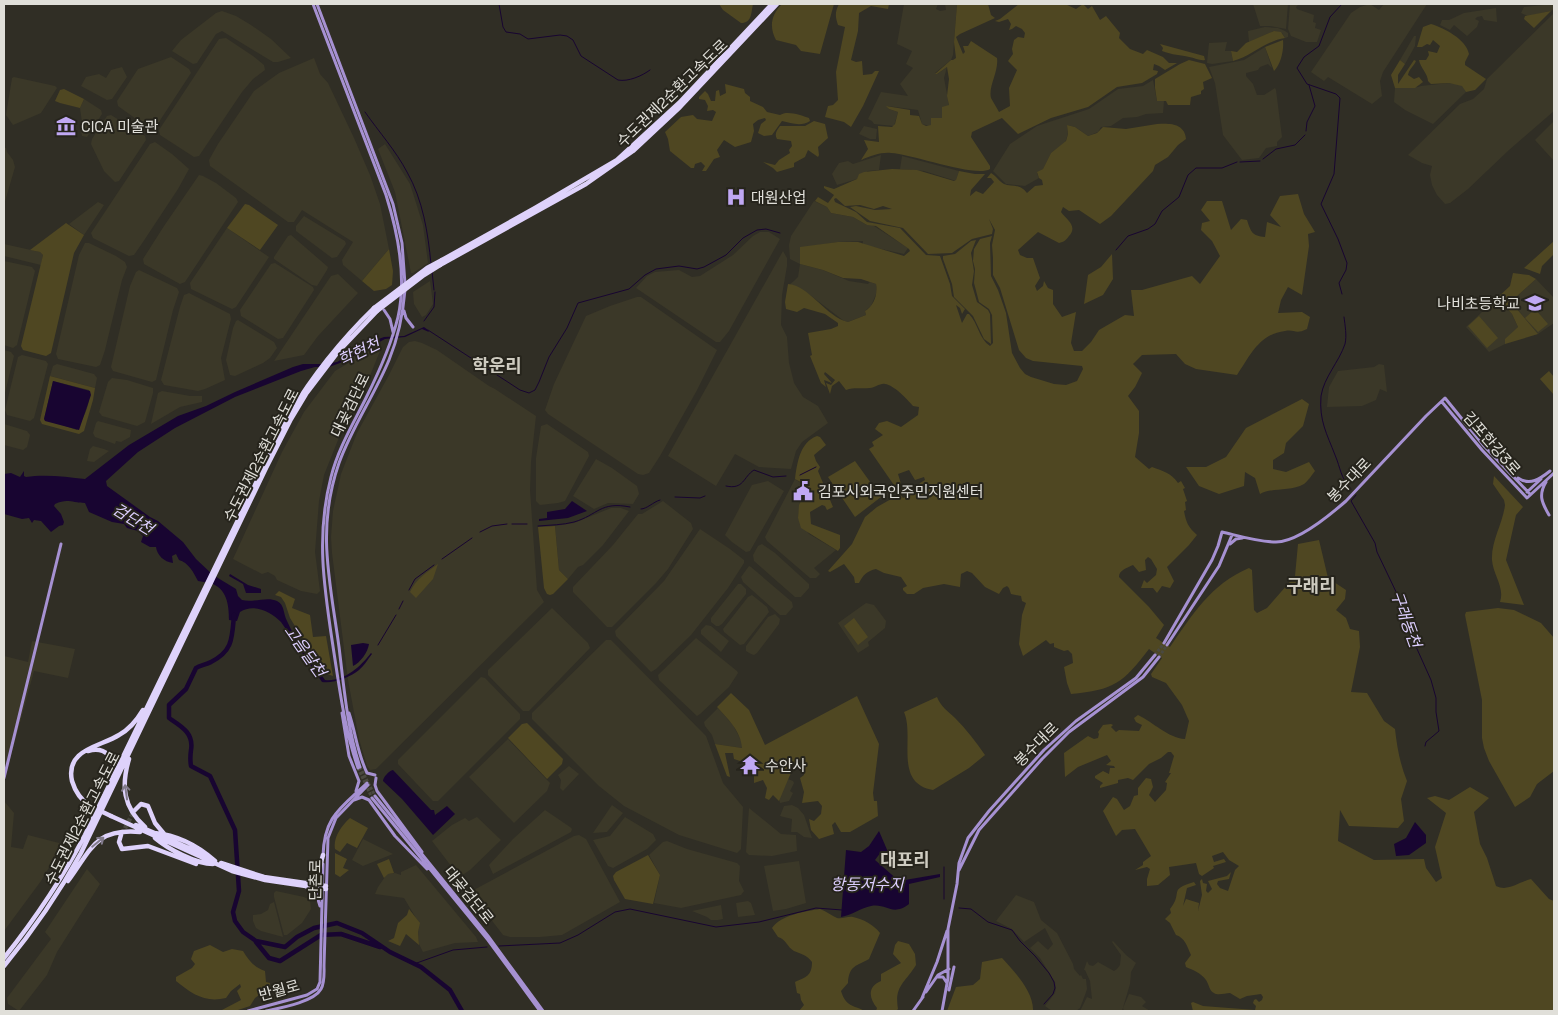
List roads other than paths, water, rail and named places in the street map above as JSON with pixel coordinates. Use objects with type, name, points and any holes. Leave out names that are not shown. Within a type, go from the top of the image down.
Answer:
[{"type":"highway","name":"수도권제2순환고속도로","points":[[4,966],[30,933],[81,853],[286,421],[332,352],[376,309],[441,263],[616,160],[678,104],[772,4]]},
{"type":"highway","name":"수도권제2순환고속도로","points":[[441,263],[586,184],[627,156],[680,107],[777,4]]},
{"type":"highway","name":"수도권제2순환고속도로","points":[[317,375],[376,309]]},
{"type":"highway","name":"수도권제2순환고속도로","points":[[4,958],[31,923],[82,842],[204,593]]},
{"type":"highway","points":[[150,701],[126,730],[113,739],[86,749],[79,755],[73,763],[71,772],[73,785],[82,798],[91,805],[215,862]]},
{"type":"highway","points":[[133,746],[124,786],[126,798],[134,816],[162,849],[201,864]]},
{"type":"highway","points":[[91,805],[78,790],[74,773],[80,758],[91,750],[103,751],[113,761],[113,772],[105,794]]},
{"type":"highway","points":[[134,811],[141,804],[148,806],[155,823],[167,837]]},
{"type":"highway","points":[[57,893],[89,850],[101,839],[119,832],[149,833],[167,837],[225,867],[253,876],[324,887]]},
{"type":"highway","points":[[149,833],[167,837],[169,834],[201,849],[215,862]]},
{"type":"highway","points":[[149,833],[163,846],[201,864]]},
{"type":"highway","points":[[121,835],[119,842],[122,848],[152,846],[189,863],[215,862]]},
{"type":"highway","points":[[302,884],[318,877],[323,855]]},
{"type":"main road","name":"대곶검단로","points":[[313,4],[386,195],[395,224],[401,272],[399,309],[390,342],[378,374],[336,460],[324,510],[322,562],[337,673],[344,702]]},
{"type":"main road","name":"대곶검단로","points":[[318,4],[387,186],[398,220],[405,268],[403,305],[396,341],[386,366],[340,461],[330,500],[326,529],[326,563],[342,671],[349,739],[359,767]]},
{"type":"main road","points":[[403,305],[405,316],[413,327]]},
{"type":"main road","points":[[384,310],[390,319],[393,332]]},
{"type":"main road","name":"김포한강3로","points":[[1444,400],[1528,492]]},
{"type":"main road","name":"김포한강3로","points":[[1444,400],[1482,450],[1525,497]]},
{"type":"main road","name":"봉수대로","points":[[1229,546],[1215,573],[1166,644],[1212,560],[1222,532],[1268,542],[1287,540],[1326,518],[1346,501],[1426,416],[1444,400]]},
{"type":"main road","points":[[1549,515],[1542,501],[1541,492],[1554,467]]},
{"type":"main road","points":[[1508,471],[1519,480],[1528,482],[1552,472]]},
{"type":"main road","points":[[1525,497],[1552,472]]},
{"type":"main road","points":[[1525,497],[1528,492],[1552,472]]},
{"type":"main road","points":[[1229,546],[1232,535]]},
{"type":"main road","points":[[1229,546],[1234,540],[1246,537]]},
{"type":"main road","points":[[4,778],[61,544]]},
{"type":"main road","name":"봉수대로","points":[[942,1011],[948,986],[948,929],[959,863],[968,838],[1029,765],[1076,721],[1136,678],[1155,655]]},
{"type":"main road","name":"봉수대로","points":[[959,871],[975,837],[986,820],[1042,759],[1069,732],[1143,677],[1160,657]]},
{"type":"main road","points":[[344,702],[351,720],[358,753],[367,773],[376,776],[375,785],[377,791],[434,869]]},
{"type":"main road","points":[[344,702],[343,720],[347,746],[359,781],[358,788],[351,800]]},
{"type":"main road","name":"단촌로","points":[[324,887],[323,855],[325,834],[329,822],[336,813],[368,784]]},
{"type":"main road","points":[[351,800],[362,797],[369,800],[395,836],[446,889]]},
{"type":"main road","name":"대곶검단로","points":[[374,797],[488,936],[542,1011],[488,940],[374,797]]},
{"type":"main road","name":"단촌로","points":[[319,990],[323,946],[327,841],[330,829],[336,818],[351,800]]},
{"type":"main road","points":[[302,884],[316,893],[323,914]]},
{"type":"main road","points":[[922,998],[948,929]]},
{"type":"main road","points":[[946,998],[954,967]]},
{"type":"main road","points":[[927,986],[937,974],[948,968]]},
{"type":"main road","points":[[913,1011],[935,979],[948,968]]},
{"type":"main road","points":[[935,979],[944,976],[948,986]]},
{"type":"main road","name":"반월로","points":[[248,1011],[319,990]]},
{"type":"main road","name":"반월로","points":[[266,1011],[310,998],[319,990]]},
{"type":"water","name":"검단천","points":[[424,327],[429,332],[422,329],[405,337],[385,339],[340,363],[329,367],[315,367],[301,371],[235,397],[175,428],[138,452],[106,481],[107,486],[158,521],[183,542],[196,559],[213,575],[236,589],[238,596],[242,600],[269,599],[280,603],[295,636],[325,680],[339,679],[345,676],[357,668],[371,653],[356,673],[336,681],[322,682],[277,618],[262,610],[251,608],[240,612],[237,621],[229,620],[226,598],[216,585],[198,581],[190,568],[179,560],[176,554],[172,556],[173,563],[164,560],[159,555],[156,547],[150,547],[141,542],[143,536],[138,531],[89,512],[85,503],[67,501],[55,504],[54,506],[61,514],[64,522],[63,525],[51,532],[41,521],[34,520],[32,523],[29,518],[22,519],[4,514],[4,474],[11,473],[20,477],[24,471],[24,476],[26,477],[48,476],[85,479],[129,445],[178,416],[206,406],[293,367],[303,364],[337,362],[376,340],[384,337],[404,336]]},
{"type":"water","points":[[53,381],[90,391],[91,395],[79,430],[45,421]]},
{"type":"water","points":[[572,501],[587,511],[568,518],[539,521],[539,519],[547,518],[547,512],[565,509]]},
{"type":"water","points":[[230,574],[248,585],[261,589],[261,593],[246,593],[243,584],[229,576]]},
{"type":"water","points":[[369,644],[367,650],[361,660],[353,666],[351,645]]},
{"type":"water","points":[[393,770],[431,810],[434,810],[435,815],[447,806],[455,814],[433,835],[402,799],[383,781],[386,774]]},
{"type":"water","points":[[1415,822],[1426,835],[1426,843],[1409,855],[1396,856],[1394,844],[1406,838]]},
{"type":"water","name":"항동저수지","points":[[879,831],[888,852],[881,852],[875,860],[899,881],[940,874],[940,877],[909,884],[909,904],[903,908],[894,910],[881,906],[871,906],[841,917],[846,850],[861,852],[869,846]]},
{"type":"waterway","points":[[499,4],[503,27],[506,32],[520,34],[528,39],[560,35],[567,36],[573,40],[581,56],[618,80],[635,78],[650,70]]},
{"type":"waterway","points":[[1342,4],[1330,17],[1319,46],[1304,57],[1297,68],[1307,84],[1336,94],[1340,98],[1334,174],[1321,204],[1347,263],[1346,270],[1339,283],[1342,294]]},
{"type":"waterway","points":[[1306,131],[1307,122],[1315,106],[1309,85]]},
{"type":"waterway","points":[[365,112],[403,164],[413,183],[424,217],[431,264]]},
{"type":"waterway","points":[[1263,159],[1276,149],[1295,145],[1305,135]]},
{"type":"waterway","points":[[1240,162],[1260,161]]},
{"type":"waterway","points":[[1116,250],[1128,236],[1148,229],[1155,224],[1162,211],[1179,197],[1188,175],[1196,168],[1222,168],[1237,162]]},
{"type":"waterway","name":"학현천","points":[[428,330],[520,390],[529,393],[535,390],[549,357],[567,328],[578,303],[629,289],[645,275],[656,269],[679,266],[697,269],[704,267],[726,255],[743,238],[757,230],[766,229],[780,233]]},
{"type":"waterway","points":[[432,271],[434,290]]},
{"type":"waterway","points":[[424,321],[434,307],[435,292]]},
{"type":"waterway","name":"구래동천","points":[[1344,317],[1345,344],[1325,382],[1321,396],[1321,413],[1343,477],[1351,489]]},
{"type":"waterway","name":"고음달천","points":[[800,475],[816,467]]},
{"type":"waterway","name":"고음달천","points":[[726,486],[740,485],[754,470],[773,477],[786,476]]},
{"type":"waterway","name":"구래동천","points":[[1356,495],[1351,501],[1375,543],[1377,552],[1399,598],[1404,620],[1431,680],[1436,698],[1439,731],[1426,742],[1425,746]]},
{"type":"waterway","name":"고음달천","points":[[675,497],[700,498],[705,496]]},
{"type":"waterway","name":"고음달천","points":[[641,509],[660,500]]},
{"type":"waterway","name":"고음달천","points":[[538,526],[574,522],[605,507],[630,507]]},
{"type":"waterway","name":"고음달천","points":[[480,532],[492,526],[507,524]]},
{"type":"waterway","name":"고음달천","points":[[512,524],[527,524]]},
{"type":"waterway","name":"고음달천","points":[[442,559],[472,538]]},
{"type":"waterway","name":"고음달천","points":[[409,590],[415,579],[434,565]]},
{"type":"waterway","name":"고음달천","points":[[399,609],[403,601]]},
{"type":"waterway","points":[[234,615],[232,637],[224,653],[209,663],[196,668],[186,689],[169,705],[169,718],[182,727],[189,735],[191,739],[191,766],[210,776],[235,830],[239,891],[233,912],[235,921],[243,932],[256,941],[285,947],[297,937],[314,928],[337,923],[362,933],[390,952],[421,967],[450,990],[462,1011]]},
{"type":"waterway","name":"고음달천","points":[[378,645],[396,615]]},
{"type":"waterway","points":[[944,867],[944,899]]},
{"type":"waterway","points":[[499,946],[560,943],[578,935],[615,912],[630,909],[716,927],[759,922],[816,908],[842,910]]},
{"type":"waterway","points":[[959,908],[971,909],[988,922],[1012,930],[1049,973],[1054,982],[1053,994],[1044,1004]]},
{"type":"waterway","points":[[256,942],[269,958],[280,961],[321,935],[341,934],[380,947]]},
{"type":"waterway","points":[[414,964],[453,950],[487,947]]},
{"type":"tunnel","points":[[1155,655],[1164,643]]},
{"type":"tunnel","points":[[1159,657],[1167,645]]},
{"type":"tunnel","points":[[360,767],[375,796]]},
{"type":"tunnel","points":[[358,768],[372,798]]},
{"type":"tunnel","points":[[122,834],[134,811]]},
{"type":"place","name":"CICA 미술관","points":[[66,126]]},
{"type":"place","name":"대원산업","points":[[736,197]]},
{"type":"place","name":"나비초등학교","points":[[1535,303]]},
{"type":"place","name":"김포시외국인주민지원센터","points":[[803,491]]},
{"type":"place","name":"수안사","points":[[750,765]]},
{"type":"district","name":"학운리","points":[[497,365]]},
{"type":"district","name":"구래리","points":[[1311,585]]},
{"type":"district","name":"대포리","points":[[905,859]]}]
